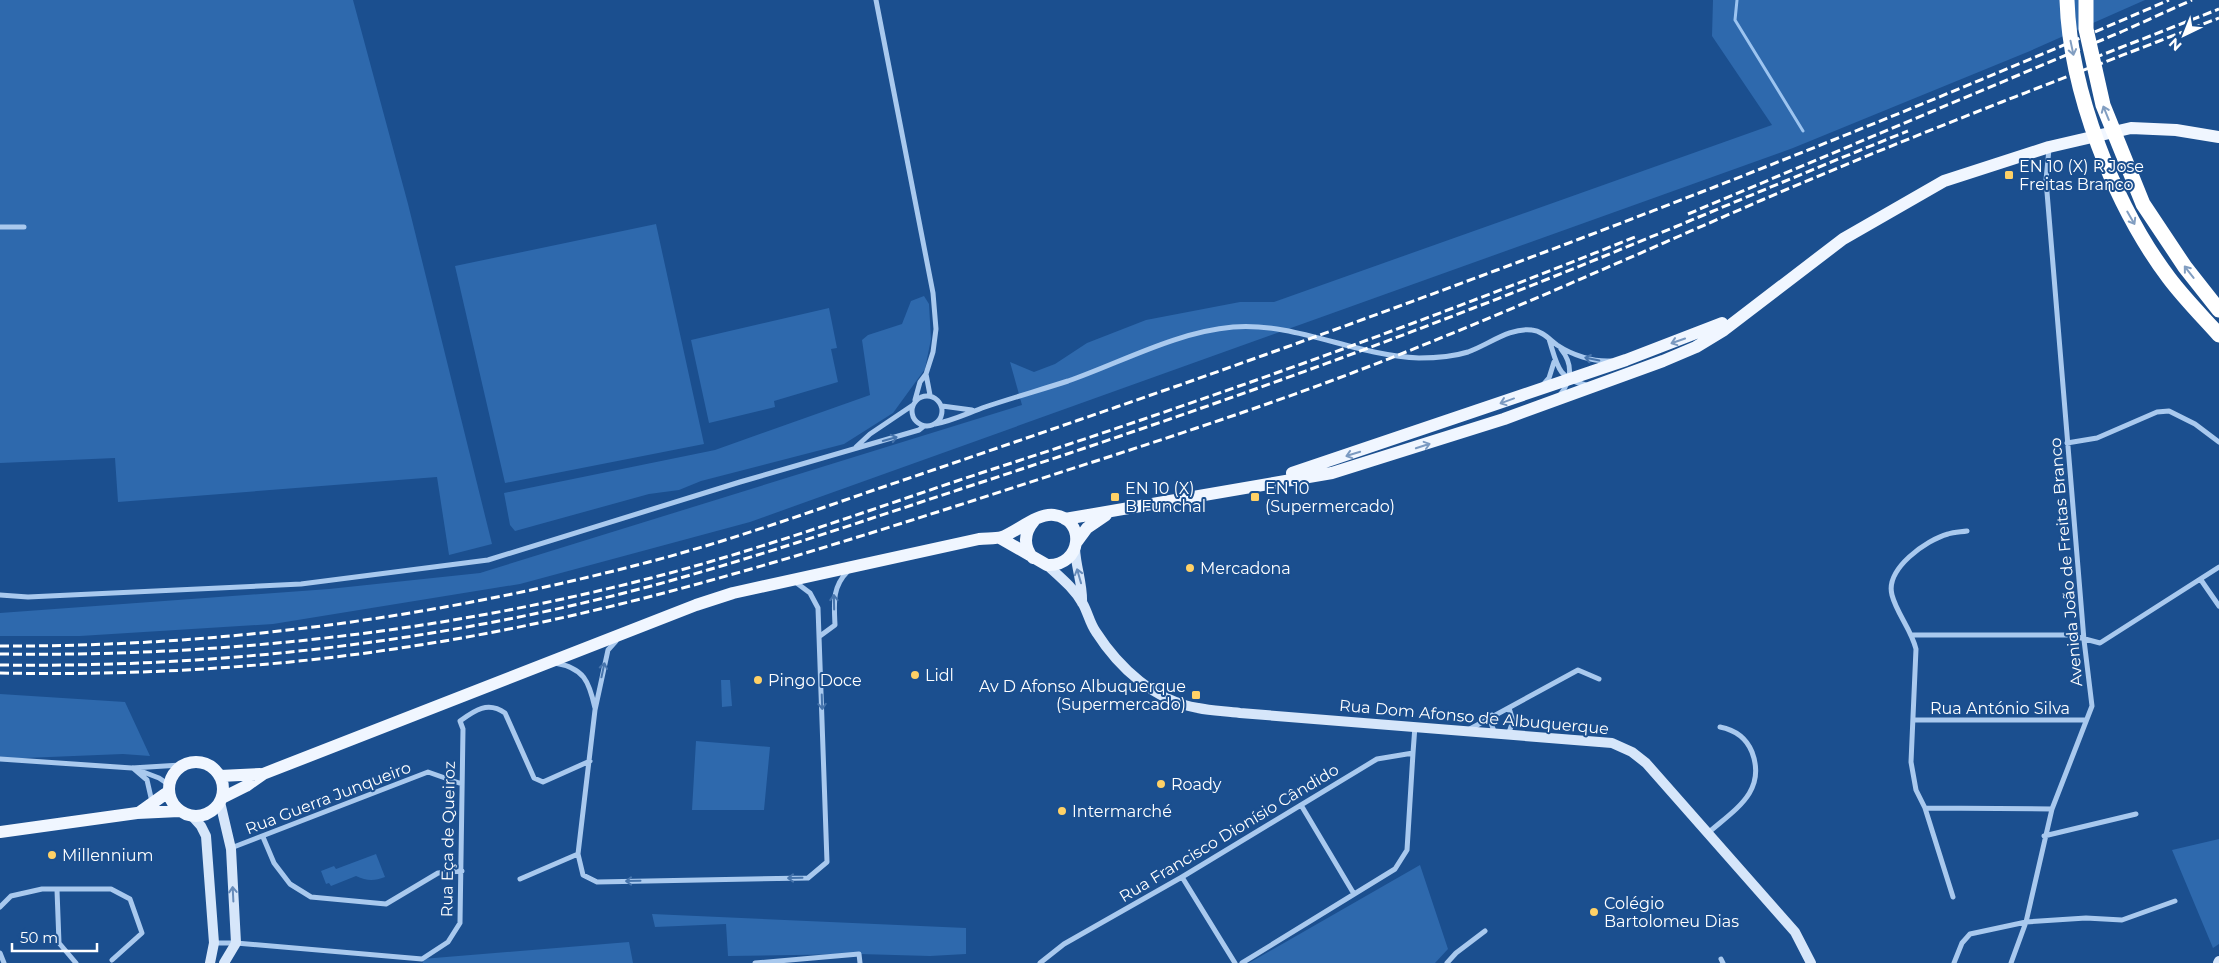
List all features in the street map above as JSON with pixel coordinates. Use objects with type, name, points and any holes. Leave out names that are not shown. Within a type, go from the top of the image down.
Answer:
[{"type":"highway","points":[[2067,0],[2068,31],[2086,114],[2128,214],[2169,278],[2219,335]]},
{"type":"highway","points":[[2086,0],[2086,29],[2103,105],[2143,204],[2185,267],[2219,310]]},
{"type":"main road","points":[[1065,519],[1332,473],[1600,385],[1696,347],[1724,330],[1843,239],[1944,181],[2049,147],[2131,128],[2176,130],[2219,137]]},
{"type":"main road","points":[[1257,485],[1692,337],[1754,306]]},
{"type":"main road","points":[[1000,538],[1041,562],[1054,565],[1066,560],[1097,519],[1112,512]]},
{"type":"main road","points":[[192,816],[208,813],[221,800],[263,774],[696,605],[733,593],[979,539],[1000,538],[1039,517],[1052,514],[1065,519],[1074,529],[1076,546]]},
{"type":"main road","points":[[1034,521],[1026,539],[1028,550],[1041,562]]},
{"type":"main road","name":"Rua Dom Afonso de Albuquerque","points":[[1076,546],[1076,566],[1083,591],[1082,603]]},
{"type":"main road","name":"Rua Dom Afonso de Albuquerque","points":[[1041,562],[1069,584],[1082,603],[1094,630],[1108,650],[1146,686],[1167,699],[1197,708],[1214,710],[1612,743],[1632,752],[1646,763],[1795,932],[1811,963]]},
{"type":"main road","points":[[137,813],[152,804],[168,788],[174,772],[181,766],[195,761],[204,762],[212,766],[220,776],[223,786],[221,800],[231,849],[236,943],[224,963]]},
{"type":"main road","points":[[220,776],[263,774]]},
{"type":"main road","points":[[168,788],[170,799],[179,811]]},
{"type":"main road","points":[[0,832],[137,813],[179,811],[192,816],[201,826],[206,836],[214,944],[210,963]]},
{"type":"street","points":[[876,0],[933,293],[936,329],[934,352],[926,374],[920,382],[914,403],[913,416],[915,420],[924,426]]},
{"type":"street","name":"Avenida João de Freitas Branco","points":[[2011,963],[2026,922],[2044,836],[2052,809],[2092,706],[2084,640],[2046,180],[2049,147]]},
{"type":"street","points":[[0,227],[24,228]]},
{"type":"street","points":[[0,596],[28,597],[301,584],[488,560],[919,430],[924,426],[947,422],[1068,381],[1121,359],[1205,331],[1255,326],[1386,354],[1417,358],[1441,358],[1468,352],[1520,330],[1542,333],[1566,355],[1570,368],[1566,388],[1552,402]]},
{"type":"street","points":[[1549,339],[1557,368],[1569,379],[1587,385],[1600,385]]},
{"type":"street","points":[[1559,347],[1591,359],[1626,360]]},
{"type":"street","points":[[1534,391],[1549,378],[1554,369],[1554,359]]},
{"type":"street","points":[[926,374],[930,395]]},
{"type":"street","points":[[854,449],[870,434],[925,395],[930,395],[939,401],[942,406],[942,416],[935,424]]},
{"type":"street","points":[[942,406],[975,411]]},
{"type":"street","points":[[2067,443],[2097,438],[2157,412],[2169,411],[2195,424],[2219,442]]},
{"type":"street","points":[[1953,897],[1925,808],[1916,790],[1911,762],[1916,649],[1913,635],[1892,595],[1892,577],[1908,558],[1925,545],[1948,534],[1967,531]]},
{"type":"street","points":[[820,636],[835,625],[834,593],[840,579],[852,566]]},
{"type":"street","points":[[1913,635],[2070,635],[2084,640],[2100,642],[2219,568]]},
{"type":"street","points":[[621,634],[608,650],[595,710],[578,854],[583,875],[597,882],[808,878],[827,862],[820,636],[818,608],[815,600],[804,587],[791,580]]},
{"type":"street","points":[[2201,580],[2219,606]]},
{"type":"street","points":[[549,662],[568,666],[579,672],[590,689],[595,710]]},
{"type":"street","points":[[1468,730],[1492,715],[1509,708],[1578,670],[1599,679]]},
{"type":"street","name":"Rua Eça de Queiroz","points":[[214,944],[236,943],[422,961],[448,942],[460,924],[463,729],[460,721],[474,710],[489,706],[505,713],[534,778],[542,782],[590,761]]},
{"type":"street","points":[[1508,735],[1513,721],[1509,708]]},
{"type":"street","points":[[1492,715],[1491,723],[1495,734]]},
{"type":"street","name":"Rua António Silva","points":[[1914,720],[2086,720]]},
{"type":"street","points":[[1242,963],[1395,869],[1407,850],[1415,726]]},
{"type":"street","points":[[1708,833],[1746,800],[1755,783],[1756,764],[1749,744],[1734,730],[1720,727]]},
{"type":"street","name":"Rua Francisco Dionísio Cândido","points":[[1040,963],[1064,944],[1182,877],[1377,760],[1413,753]]},
{"type":"street","points":[[0,759],[132,768],[181,766]]},
{"type":"street","points":[[132,768],[160,778],[168,788]]},
{"type":"street","points":[[132,768],[148,780],[152,793],[152,804]]},
{"type":"street","name":"Rua Guerra Junqueiro","points":[[231,849],[428,772],[462,784]]},
{"type":"street","points":[[1301,805],[1354,894]]},
{"type":"street","points":[[1925,808],[2052,809]]},
{"type":"street","points":[[2044,836],[2136,814]]},
{"type":"street","points":[[263,837],[269,854],[290,884],[311,898],[386,904],[438,873],[462,870]]},
{"type":"street","points":[[520,879],[578,854]]},
{"type":"street","points":[[1182,877],[1234,963]]},
{"type":"street","points":[[0,907],[11,896],[42,889],[111,889],[130,899],[142,933],[112,960]]},
{"type":"street","points":[[57,890],[59,943],[76,963]]},
{"type":"street","points":[[1954,963],[1962,944],[1970,934],[2026,922],[2086,918],[2122,920],[2174,901]]},
{"type":"street","points":[[1447,963],[1456,953],[1485,931]]},
{"type":"street","points":[[0,953],[4,963]]},
{"type":"street","points":[[756,963],[859,954],[860,963]]},
{"type":"shaded area","points":[[0,0],[353,0],[408,204],[492,544],[449,555],[437,477],[118,502],[115,458],[0,463]]},
{"type":"shaded area","points":[[1713,0],[2145,0],[2030,51],[1793,148],[750,522],[520,584],[273,624],[80,636],[0,636],[0,613],[329,589],[480,573],[1022,405],[1010,362],[1034,372],[1055,364],[1087,343],[1146,320],[1240,302],[1274,302],[1772,125],[1712,36]]},
{"type":"shaded area","points":[[656,224],[704,444],[505,483],[455,266]]},
{"type":"shaded area","points":[[924,296],[929,304],[931,339],[925,369],[893,413],[844,444],[701,481],[679,490],[649,494],[515,531],[510,525],[504,493],[715,450],[870,395],[862,340],[868,335],[902,324],[911,301]]},
{"type":"shaded area","points":[[829,308],[837,348],[831,349],[838,382],[774,401],[775,407],[709,423],[691,340]]},
{"type":"shaded area","points":[[721,680],[730,680],[732,706],[722,707]]},
{"type":"shaded area","points":[[0,694],[125,702],[150,756],[123,754],[0,759]]},
{"type":"shaded area","points":[[696,741],[770,747],[764,810],[692,810]]},
{"type":"shaded area","points":[[2219,839],[2219,944],[2213,948],[2172,850]]},
{"type":"shaded area","points":[[376,854],[385,877],[371,880],[356,876],[331,886],[329,883],[326,884],[321,871],[334,866],[336,869]]},
{"type":"shaded area","points":[[1420,865],[1448,949],[1435,963],[1249,963]]},
{"type":"shaded area","points":[[652,914],[966,928],[966,954],[930,956],[859,954],[728,956],[726,924],[655,927]]},
{"type":"shaded area","points":[[629,942],[633,963],[423,963],[422,959]]},
{"type":"waterway","points":[[1737,0],[1735,20],[1803,131]]},
{"type":"railway","points":[[0,646],[82,645],[163,641],[325,626],[406,614],[486,599],[566,582],[703,547],[1139,399],[1428,296],[1801,153],[2169,0]]},
{"type":"railway","points":[[1688,214],[2121,32],[2192,0]]},
{"type":"railway","points":[[2094,58],[2219,9]]},
{"type":"railway","points":[[0,673],[108,673],[216,668],[270,664],[378,651],[501,631],[570,616],[638,600],[774,562],[1164,439],[1352,373],[1507,311],[1876,152],[2219,18]]},
{"type":"railway","points":[[0,665],[83,665],[165,662],[330,648],[494,622],[575,605],[655,585],[853,525],[1285,379],[1526,288],[1908,131]]},
{"type":"railway","points":[[0,654],[164,651],[328,638],[490,614],[651,578],[780,540],[1236,387],[1556,269],[1635,237]]},
{"type":"place","name":"EN 10 (X) R Jose Freitas Branco","points":[[2009,175]]},
{"type":"place","name":"EN 10 (X) B Funchal","points":[[1115,497]]},
{"type":"place","name":"EN 10 (Supermercado)","points":[[1255,497]]},
{"type":"place","name":"Mercadona","points":[[1190,568]]},
{"type":"place","name":"Lidl","points":[[915,675]]},
{"type":"place","name":"Pingo Doce","points":[[758,680]]},
{"type":"place","name":"Av D Afonso Albuquerque (Supermercado)","points":[[1196,695]]},
{"type":"place","name":"Roady","points":[[1161,784]]},
{"type":"place","name":"Intermarché","points":[[1062,811]]},
{"type":"place","name":"Millennium","points":[[52,855]]},
{"type":"place","name":"Colégio Bartolomeu Dias","points":[[1594,912]]}]
